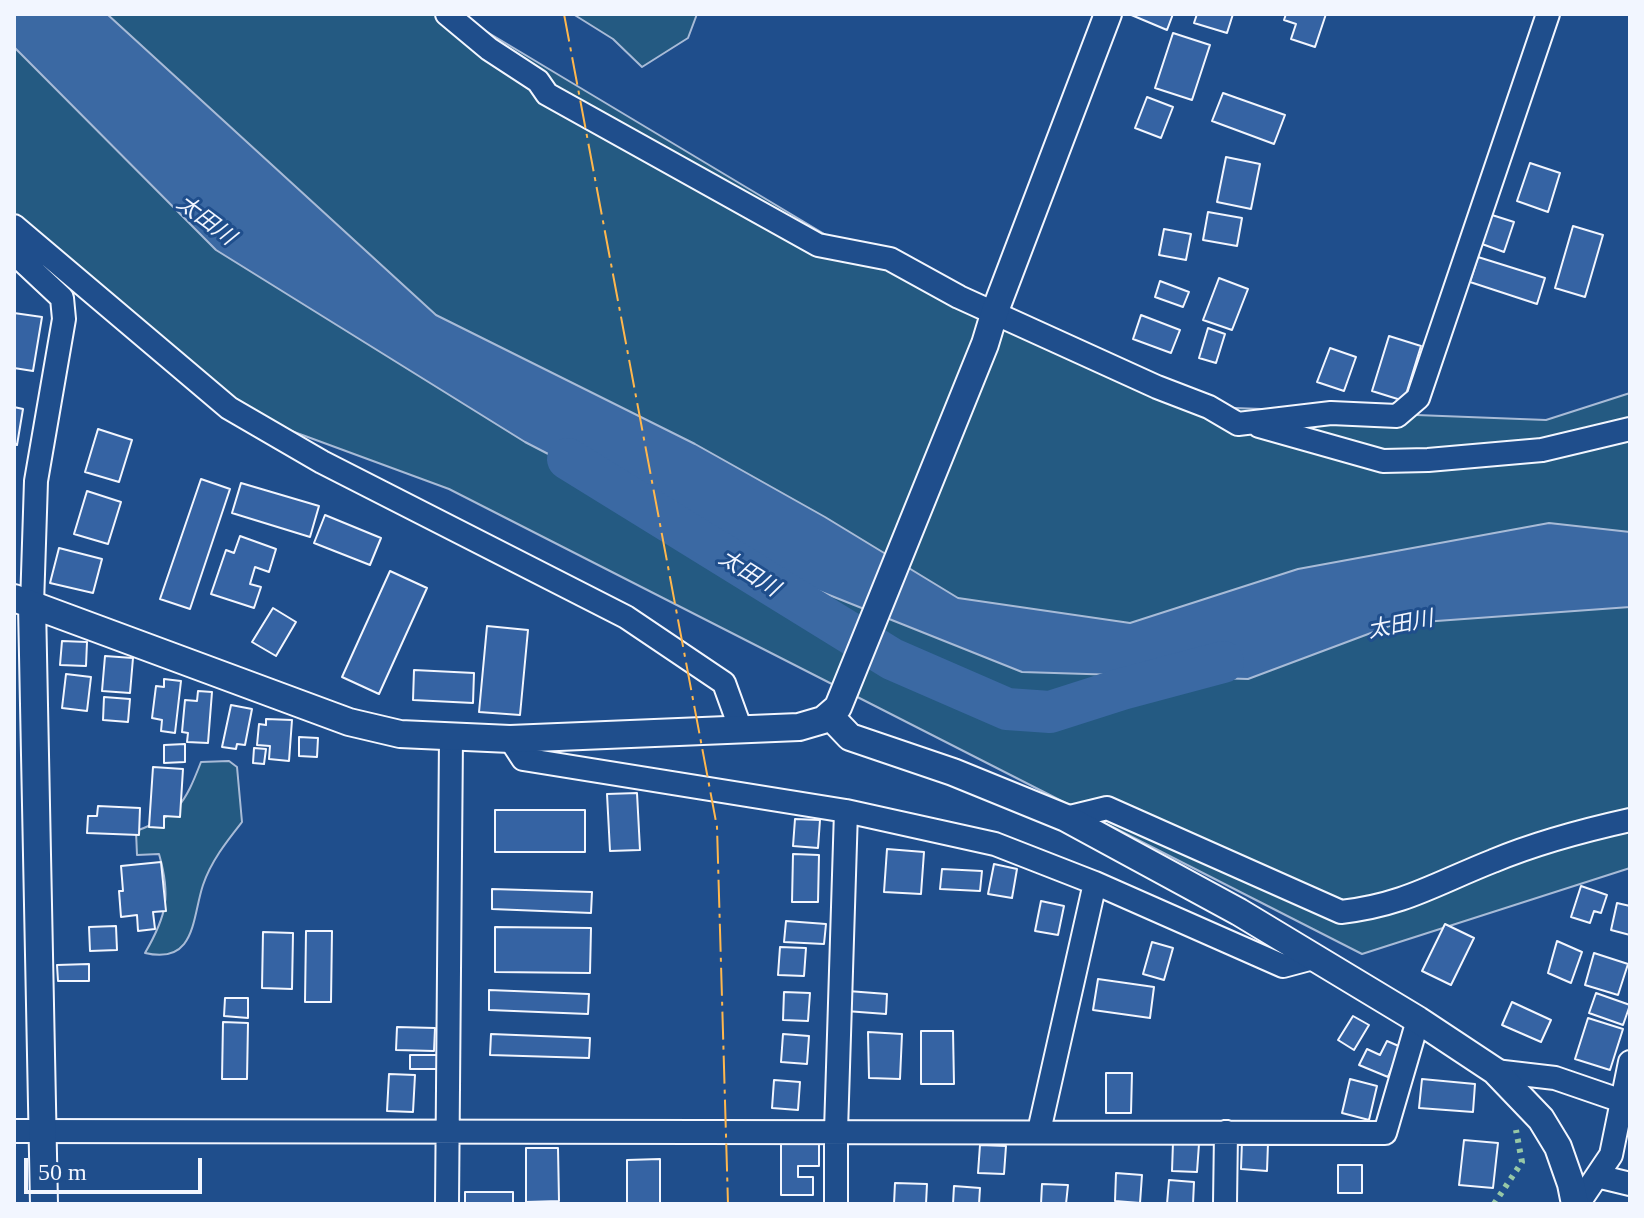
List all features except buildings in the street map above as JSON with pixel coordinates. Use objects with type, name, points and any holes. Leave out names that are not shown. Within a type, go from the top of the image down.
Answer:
[{"type":"street","points":[[447,14],[489,49],[538,81],[547,94],[818,245],[890,259],[959,297],[1157,387],[1209,407],[1238,424],[1331,413],[1397,416],[1418,398],[1548,14]]},
{"type":"street","points":[[23,602],[349,722],[400,734],[510,739],[799,727],[823,720],[833,711],[985,344],[1108,14]]},
{"type":"street","points":[[14,226],[229,408],[322,462],[626,617],[724,683],[741,730]]},
{"type":"street","points":[[14,253],[62,298],[64,319],[36,481],[23,602],[44,1131],[44,1204]]},
{"type":"street","points":[[1250,424],[1383,461],[1542,450],[1630,429]]},
{"type":"street","points":[[833,711],[850,737],[953,772],[1066,818],[1239,912],[1418,1020],[1495,1071],[1541,1119],[1552,1138],[1577,1204]]},
{"type":"street","points":[[447,1204],[451,738]]},
{"type":"street","points":[[510,739],[523,759],[846,811],[995,844],[1095,883],[1283,966],[1313,958]]},
{"type":"street","points":[[1066,818],[1107,808],[1341,912],[1376,908],[1427,891],[1494,860],[1630,820]]},
{"type":"street","points":[[836,1204],[846,811]]},
{"type":"street","points":[[1039,1131],[1095,883]]},
{"type":"street","points":[[14,1131],[1385,1133],[1418,1020]]},
{"type":"street","points":[[1577,1204],[1611,1155],[1630,1062]]},
{"type":"street","points":[[1495,1071],[1555,1078],[1622,1101]]},
{"type":"street","points":[[1225,1204],[1226,1132]]},
{"type":"street","points":[[1597,1176],[1630,1184]]},
{"type":"shaded area","points":[[14,14],[457,14],[876,265],[1209,407],[1546,420],[1630,393],[1630,868],[1362,954],[449,489],[229,408],[14,220]]},
{"type":"shaded area","points":[[573,14],[697,14],[688,38],[642,67],[613,39]]},
{"type":"shaded area","points":[[229,761],[237,767],[242,822],[210,868],[189,936],[183,945],[174,952],[162,955],[145,953],[162,916],[166,894],[159,854],[137,855],[136,831],[162,820],[178,806],[201,762]]},
{"type":"water","points":[[14,14],[107,14],[436,315],[695,444],[825,517],[958,598],[1130,623],[1298,569],[1549,523],[1630,532],[1630,607],[1395,624],[1248,679],[1022,672],[794,581],[525,442],[216,250],[14,47]]},
{"type":"waterway","name":"太田川","points":[[568,459],[892,659],[1007,709],[1050,712],[1223,662]]},
{"type":"hedge","points":[[1494,1204],[1522,1162],[1516,1130]]},
{"type":"power","points":[[564,14],[717,827],[728,1204]]}]
